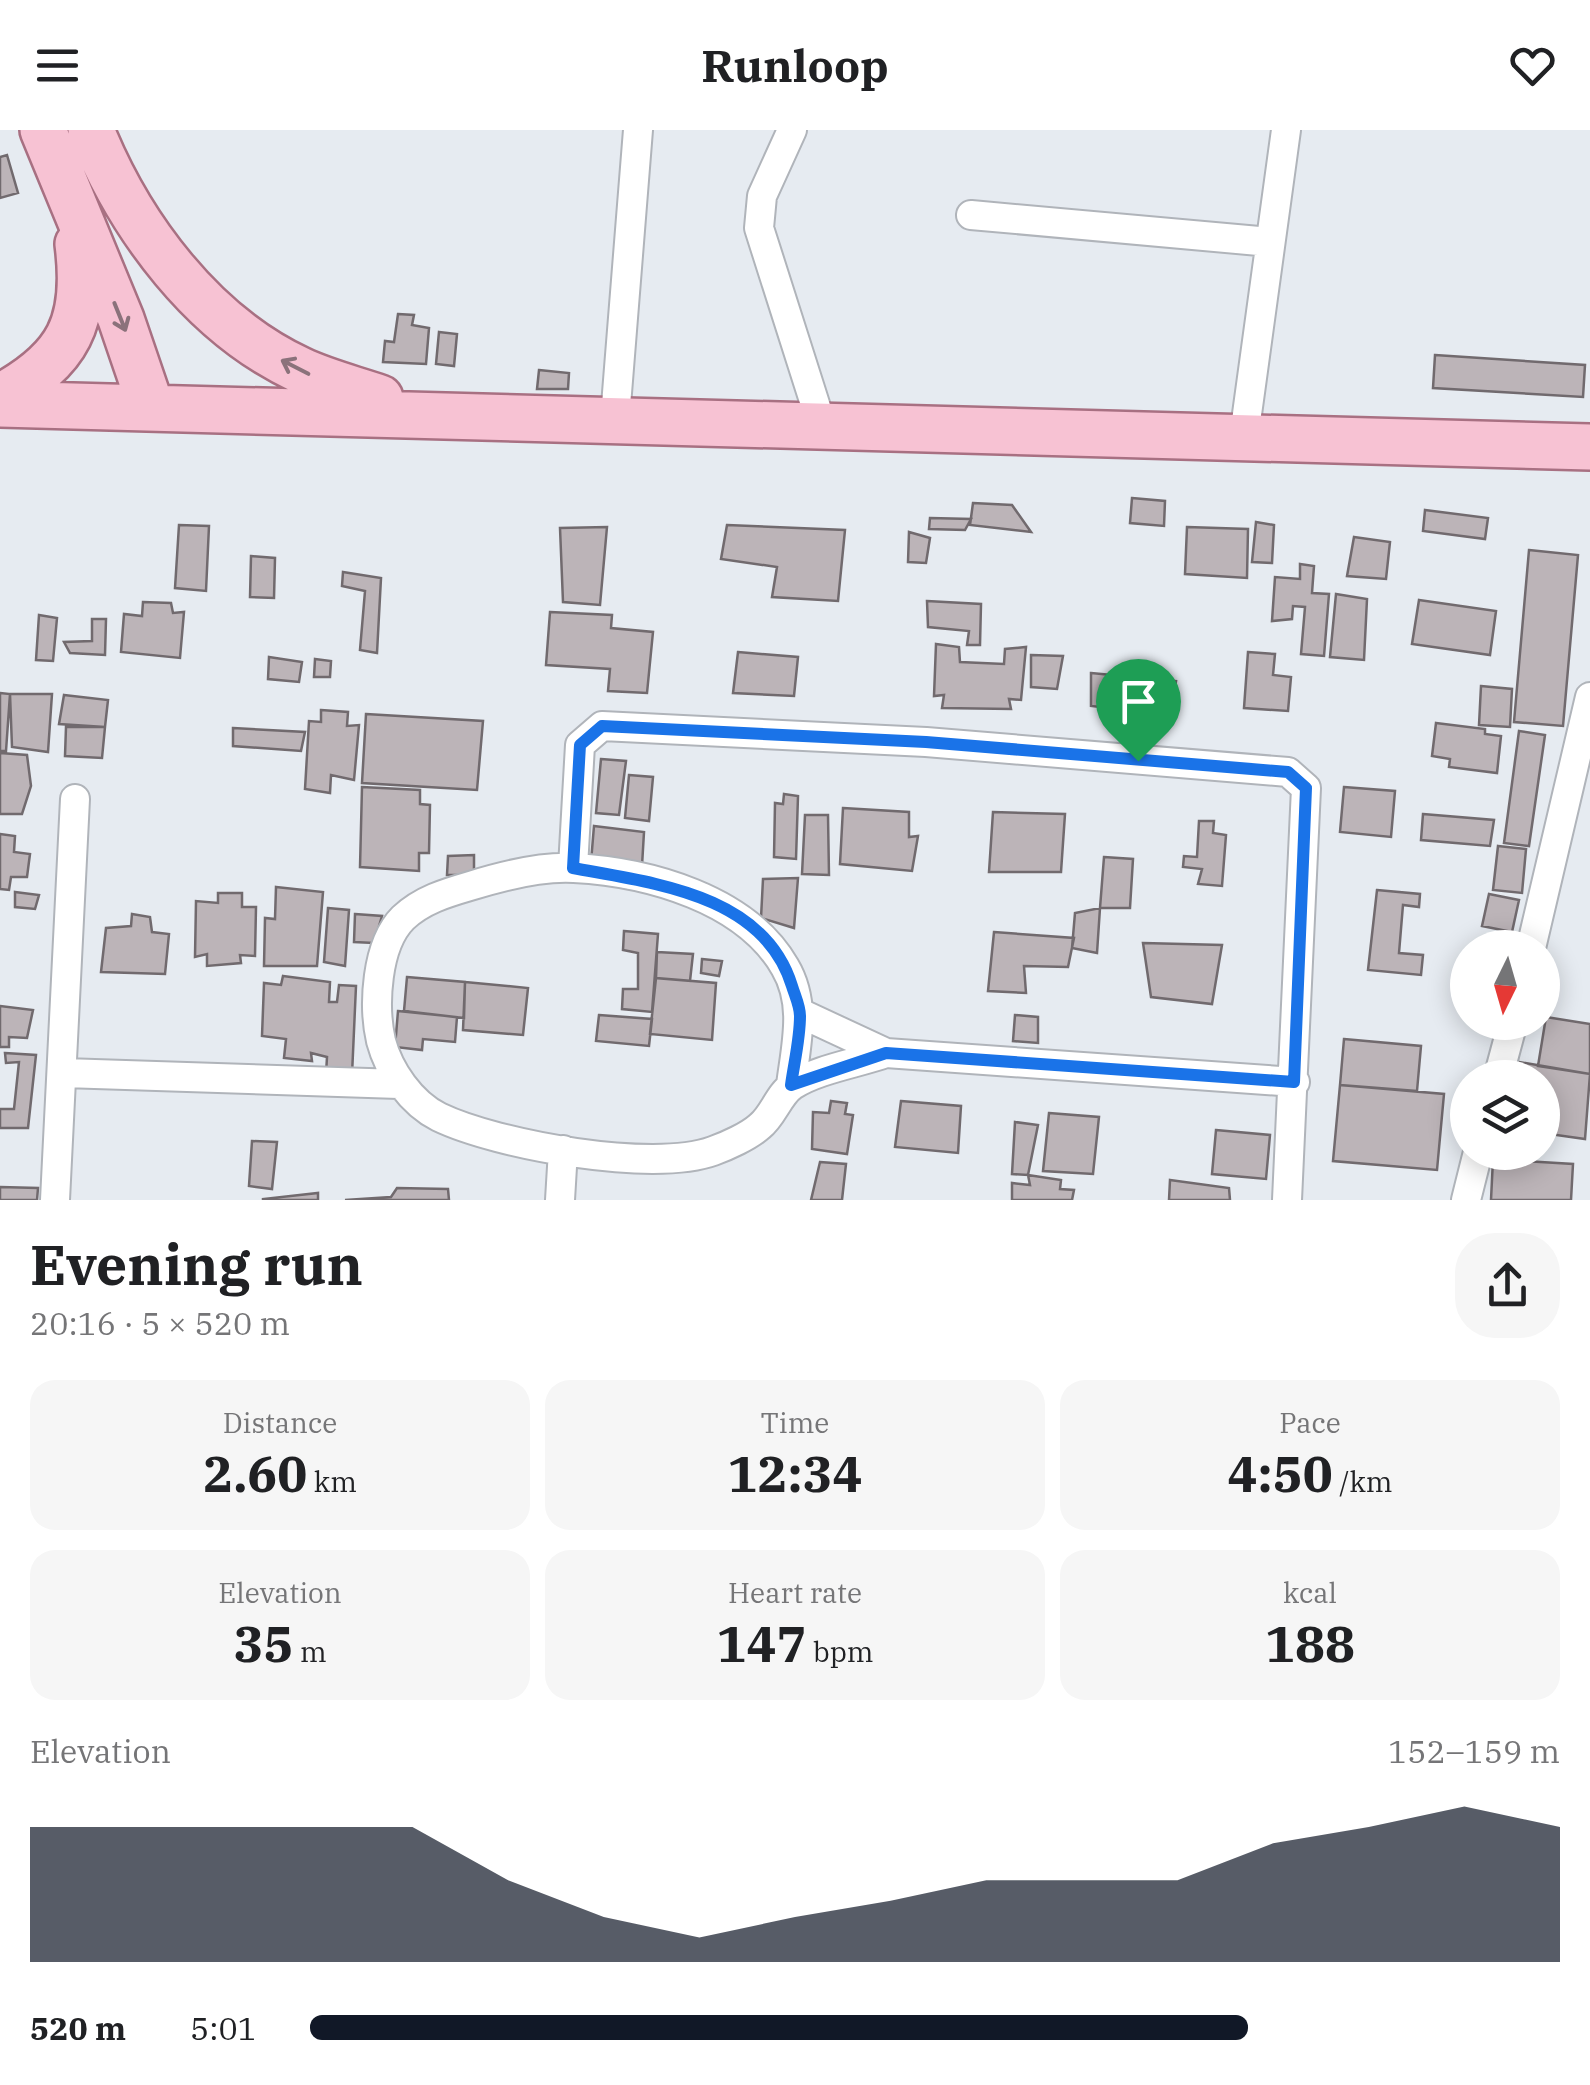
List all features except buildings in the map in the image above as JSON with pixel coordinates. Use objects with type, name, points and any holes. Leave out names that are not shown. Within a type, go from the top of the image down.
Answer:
[{"type":"main road","points":[[43,130],[121,319],[151,407]]},
{"type":"main road","points":[[92,130],[122,197],[152,242],[220,318],[300,370],[420,411]]},
{"type":"main road","points":[[0,400],[52,364],[76,320],[80,263],[74,207]]},
{"type":"main road","points":[[0,400],[1590,447]]},
{"type":"street","points":[[615,418],[638,130]]},
{"type":"street","points":[[792,130],[762,196],[759,228],[822,426]]},
{"type":"street","points":[[1244,436],[1286,130]]},
{"type":"street","points":[[970,215],[1270,242]]},
{"type":"street","points":[[1535,930],[1590,697]]},
{"type":"street","points":[[573,868],[580,745],[602,726],[926,742],[1288,772],[1306,788],[1287,1200]]},
{"type":"street","points":[[56,1200],[75,798]]},
{"type":"street","points":[[573,868],[663,884],[712,900],[745,921],[787,970],[800,1013],[791,1085],[761,1126],[711,1152],[631,1158],[526,1146],[437,1116],[399,1084],[382,1042],[379,978],[401,920],[432,897],[500,876],[573,868]]},
{"type":"street","points":[[800,1013],[886,1053],[1294,1082]]},
{"type":"street","points":[[791,1085],[886,1053]]},
{"type":"street","points":[[64,1074],[399,1084]]},
{"type":"street","points":[[560,1200],[562,1150]]},
{"type":"street","points":[[1466,1200],[1474,1170]]},
{"type":"route","points":[[602,726],[926,742],[1138,761],[1288,772],[1306,788],[1294,1082],[886,1053],[791,1085],[800,1013],[787,970],[745,921],[712,900],[663,884],[573,868],[580,745],[602,726]]}]
